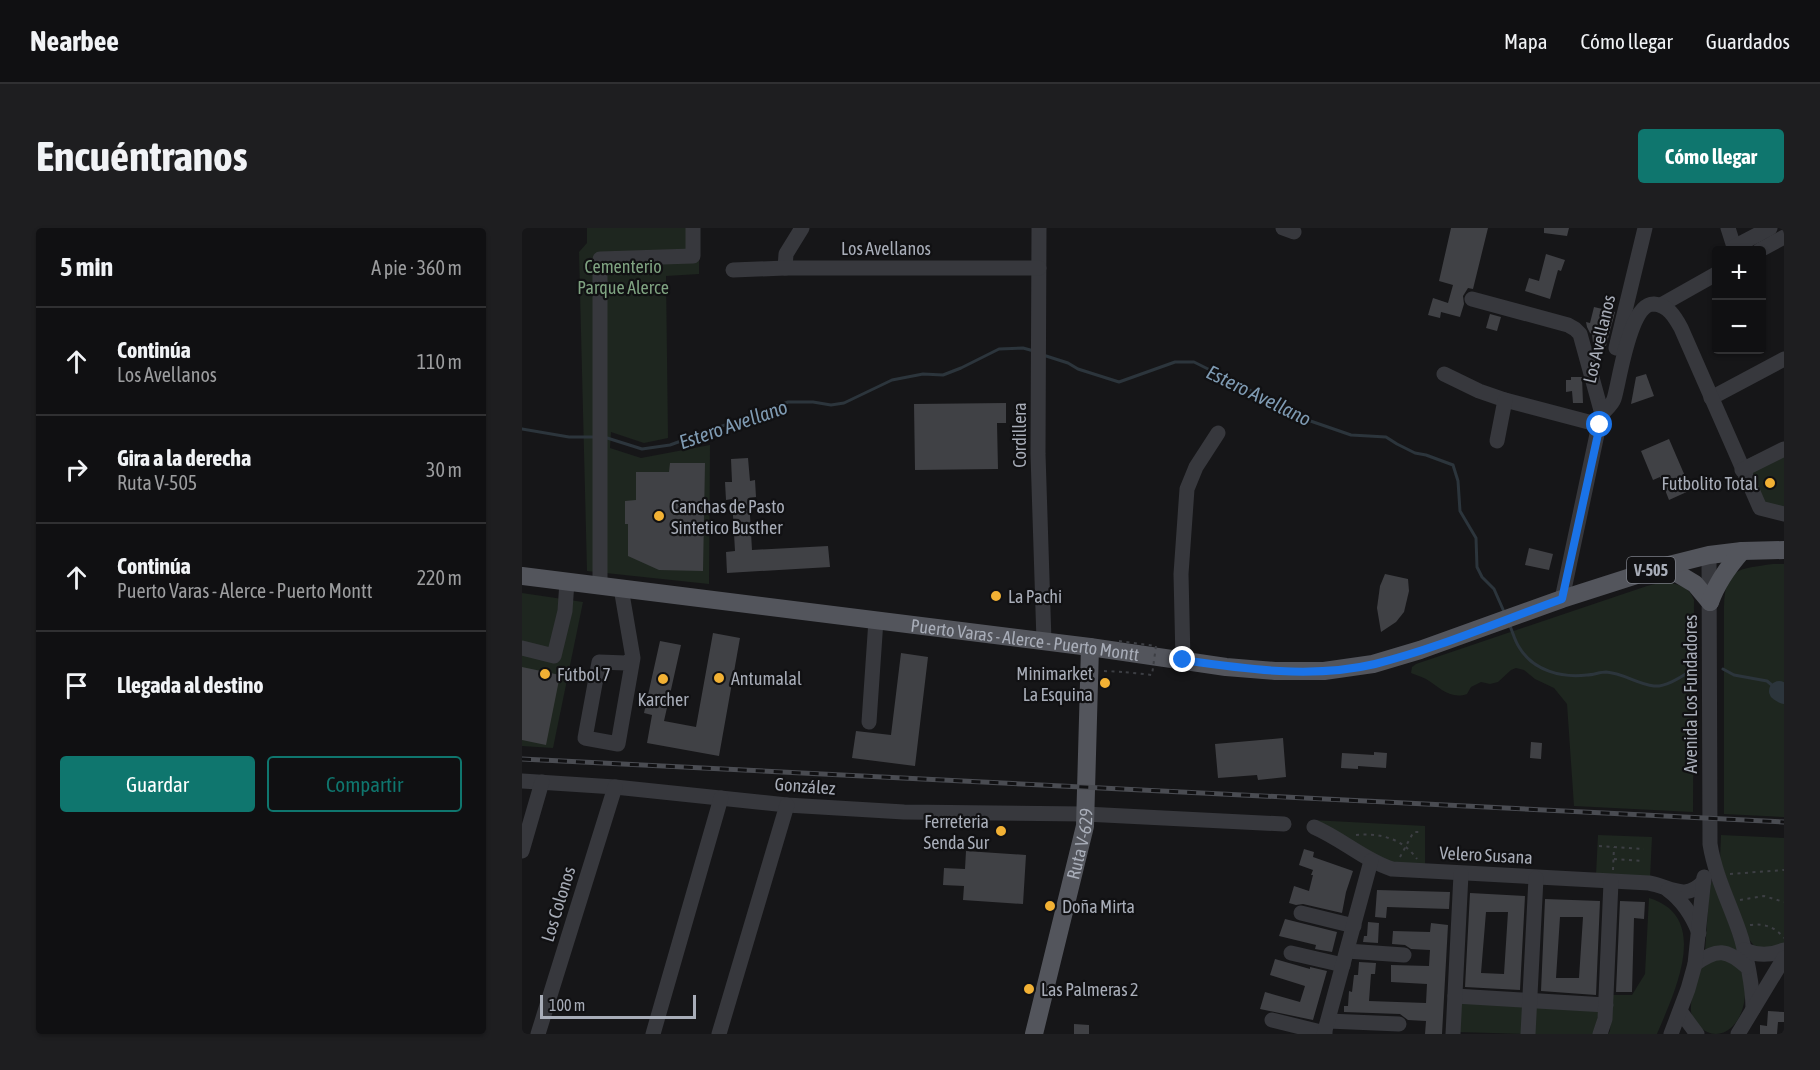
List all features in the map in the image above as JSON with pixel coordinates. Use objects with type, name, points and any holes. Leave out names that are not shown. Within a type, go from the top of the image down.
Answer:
[{"type":"main road","name":"V-505","points":[[1562,599],[1665,566],[1709,555],[1742,550],[1784,550]]},
{"type":"main road","points":[[1710,602],[1723,573],[1742,550]]},
{"type":"main road","points":[[1665,566],[1695,584],[1710,602]]},
{"type":"main road","name":"Puerto Varas - Alerce - Puerto Montt","points":[[522,576],[1044,641],[1226,667],[1275,671],[1324,671],[1373,664],[1420,650],[1562,599]]},
{"type":"main road","name":"Ruta V-629","points":[[1034,1034],[1081,844],[1085,814],[1090,647]]},
{"type":"street","points":[[600,585],[600,259],[693,256],[693,228]]},
{"type":"street","points":[[785,268],[786,254],[802,228]]},
{"type":"street","name":"Cordillera","points":[[1039,228],[1038,454],[1044,641]]},
{"type":"street","name":"Los Avellanos","points":[[1562,599],[1645,228]]},
{"type":"street","points":[[1728,228],[1734,246]]},
{"type":"street","points":[[1738,246],[1770,228]]},
{"type":"street","points":[[1766,247],[1784,237]]},
{"type":"street","name":"Los Avellanos","points":[[733,270],[1039,268]]},
{"type":"street","points":[[1661,305],[1712,276]]},
{"type":"street","points":[[1472,299],[1569,325],[1575,329],[1580,334],[1601,419]]},
{"type":"street","points":[[1601,419],[1613,402],[1635,319],[1645,306],[1661,305],[1668,310],[1681,328],[1760,508],[1784,514]]},
{"type":"street","points":[[1711,398],[1784,359]]},
{"type":"street","points":[[1444,374],[1479,391],[1505,400],[1601,419]]},
{"type":"street","points":[[1497,441],[1505,400]]},
{"type":"street","points":[[1183,660],[1181,574],[1187,489],[1196,467],[1218,433]]},
{"type":"street","points":[[1742,470],[1784,449]]},
{"type":"street","name":"Avenida Los Fundadores","points":[[1671,1034],[1695,964],[1699,933],[1711,880],[1709,555]]},
{"type":"street","points":[[522,648],[554,656],[564,611],[567,581]]},
{"type":"street","points":[[621,588],[633,658],[618,744],[585,738],[599,662],[626,663],[633,658]]},
{"type":"street","points":[[868,722],[876,620]]},
{"type":"street","name":"González","points":[[522,781],[615,787],[787,805],[904,812],[1085,814],[1284,824]]},
{"type":"street","points":[[522,851],[542,782]]},
{"type":"street","name":"Los Colonos","points":[[538,1034],[615,787]]},
{"type":"street","points":[[653,1034],[721,798]]},
{"type":"street","points":[[719,1034],[787,805]]},
{"type":"street","name":"Velero Susana","points":[[1314,827],[1371,861],[1392,869],[1649,884],[1686,893],[1711,880]]},
{"type":"street","points":[[1326,1029],[1371,861]]},
{"type":"street","points":[[1453,1034],[1461,874]]},
{"type":"street","points":[[1528,1034],[1536,878]]},
{"type":"street","name":"Avenida Los Fundadores","points":[[1711,880],[1729,905],[1739,930],[1753,1009]]},
{"type":"street","points":[[1600,1034],[1606,1005],[1612,882]]},
{"type":"street","points":[[1666,888],[1689,912],[1699,933]]},
{"type":"street","points":[[1301,913],[1354,926]]},
{"type":"street","points":[[1744,950],[1757,955],[1765,955],[1784,950]]},
{"type":"street","points":[[1291,952],[1345,958],[1404,955]]},
{"type":"street","points":[[1695,964],[1706,956],[1722,952],[1736,958],[1747,967]]},
{"type":"street","points":[[1738,1034],[1784,958]]},
{"type":"street","points":[[1455,996],[1606,1005]]},
{"type":"street","points":[[1680,1011],[1697,1034]]},
{"type":"street","points":[[1272,1020],[1326,1029],[1399,1024]]},
{"type":"path","points":[[1089,670],[1152,675],[1156,646],[1119,641]]},
{"type":"path","points":[[1392,869],[1414,832],[1421,832]]},
{"type":"path","points":[[1338,840],[1346,836],[1382,835],[1394,839],[1416,856],[1424,872]]},
{"type":"path","points":[[1599,846],[1644,849]]},
{"type":"path","points":[[1612,882],[1614,847]]},
{"type":"path","points":[[1614,859],[1643,861]]},
{"type":"path","points":[[1711,880],[1731,874],[1784,870]]},
{"type":"path","points":[[1729,905],[1756,897],[1772,898],[1784,902]]},
{"type":"path","points":[[1739,930],[1754,924],[1761,924],[1776,930],[1784,938]]},
{"type":"green space","name":"Cementerio Parque Alerce","points":[[587,228],[699,228],[699,274],[666,276],[668,438],[644,443],[611,432],[610,448],[641,458],[710,445],[709,584],[587,571],[579,252],[587,243]]},
{"type":"green space","name":"Futbolito Total","points":[[1784,442],[1784,511],[1765,507],[1745,460]]},
{"type":"green space","points":[[1773,564],[1784,564],[1784,817],[1724,814],[1725,594],[1727,584],[1736,572]]},
{"type":"green space","points":[[1664,582],[1682,586],[1694,600],[1693,812],[1574,806],[1567,704],[1554,688],[1535,679],[1524,670],[1516,668],[1498,682],[1490,684],[1481,682],[1471,687],[1467,694],[1461,695],[1450,694],[1426,679],[1411,673],[1412,667],[1416,664]]},
{"type":"green space","name":"Fútbol 7","points":[[522,593],[583,602],[553,748],[522,746]]},
{"type":"green space","points":[[1312,820],[1425,826],[1425,867],[1385,862],[1328,827]]},
{"type":"green space","points":[[1598,835],[1652,837],[1650,878],[1596,875]]},
{"type":"green space","points":[[1721,835],[1784,838],[1784,945],[1778,948],[1755,947],[1748,938],[1720,860]]},
{"type":"green space","points":[[1710,882],[1715,883],[1738,951],[1705,951]]},
{"type":"green space","points":[[1649,898],[1668,908],[1679,922],[1684,939],[1679,978],[1657,1034],[1608,1034],[1612,995],[1632,995],[1645,974]]},
{"type":"green space","points":[[1725,959],[1740,970],[1744,978],[1745,998],[1739,1018],[1733,1026],[1725,1032],[1714,1034],[1703,1030],[1694,1020],[1691,1001],[1702,966],[1714,960]]},
{"type":"green space","points":[[1461,1002],[1522,1004],[1526,1034],[1458,1032]]},
{"type":"green space","points":[[1539,1005],[1599,1008],[1596,1034],[1532,1034],[1533,1009]]},
{"type":"building","points":[[1451,228],[1488,228],[1473,289],[1468,288],[1463,296],[1464,304],[1460,317],[1441,312],[1440,318],[1428,315],[1433,298],[1448,303],[1453,285],[1439,281]]},
{"type":"building","points":[[1544,228],[1569,228],[1567,236],[1544,233]]},
{"type":"building","points":[[1546,254],[1565,260],[1561,271],[1558,270],[1550,299],[1525,291],[1529,278],[1539,281]]},
{"type":"building","points":[[1594,307],[1615,312],[1606,346],[1593,343],[1592,334],[1587,327],[1586,322],[1590,323]]},
{"type":"building","points":[[1490,314],[1501,317],[1497,331],[1486,328]]},
{"type":"building","points":[[1646,374],[1654,396],[1631,404],[1636,377]]},
{"type":"building","points":[[1571,377],[1582,377],[1583,403],[1573,403],[1572,391],[1566,392],[1566,380],[1571,380]]},
{"type":"building","points":[[1006,403],[1006,423],[997,423],[998,469],[915,470],[914,404]]},
{"type":"building","points":[[1669,439],[1691,490],[1669,500],[1660,477],[1653,480],[1641,451]]},
{"type":"building","points":[[748,458],[750,481],[755,480],[756,497],[749,498],[752,550],[828,546],[830,567],[727,573],[726,552],[735,551],[732,499],[726,500],[725,482],[732,482],[731,459]]},
{"type":"building","points":[[670,463],[705,463],[703,571],[659,570],[628,556],[625,501],[636,500],[636,472],[669,472]]},
{"type":"building","points":[[1529,548],[1553,554],[1549,570],[1525,565]]},
{"type":"building","points":[[1385,574],[1408,579],[1409,591],[1404,612],[1396,622],[1381,632],[1377,608],[1380,586]]},
{"type":"building","name":"Antumalal","points":[[713,633],[740,638],[719,756],[647,743],[652,715],[644,713],[660,641],[681,645],[664,721],[696,727]]},
{"type":"building","points":[[901,653],[928,657],[915,766],[852,758],[856,731],[891,735]]},
{"type":"building","points":[[522,667],[560,675],[546,745],[522,740]]},
{"type":"building","points":[[1283,738],[1286,777],[1258,780],[1257,775],[1218,778],[1215,744]]},
{"type":"building","points":[[1531,742],[1542,743],[1541,759],[1530,758]]},
{"type":"building","points":[[1374,752],[1387,753],[1386,768],[1358,766],[1358,769],[1341,768],[1342,753],[1374,755]]},
{"type":"building","points":[[1304,849],[1314,852],[1313,857],[1353,871],[1342,913],[1289,903],[1294,886],[1309,891],[1313,870],[1299,865]]},
{"type":"building","points":[[966,851],[1026,855],[1023,904],[963,900],[964,886],[943,885],[944,868],[965,869]]},
{"type":"building","points":[[1377,890],[1450,892],[1449,909],[1387,907],[1386,918],[1375,917]]},
{"type":"building","points":[[1470,893],[1525,896],[1520,990],[1465,987]],"holes":[[[1486,912],[1508,912],[1504,974],[1481,973]]]},
{"type":"building","points":[[1545,899],[1600,901],[1596,995],[1541,991]],"holes":[[[1560,917],[1583,917],[1579,978],[1556,978]]]},
{"type":"building","points":[[1620,901],[1645,902],[1644,919],[1634,918],[1632,992],[1616,992]]},
{"type":"building","points":[[1285,919],[1337,932],[1332,952],[1315,949],[1316,945],[1279,936]]},
{"type":"building","points":[[1368,922],[1379,923],[1378,943],[1363,942],[1364,936],[1367,936]]},
{"type":"building","points":[[1431,923],[1448,925],[1442,1034],[1425,1034],[1426,1021],[1408,1020],[1400,1014],[1344,1012],[1344,1006],[1348,1006],[1349,991],[1352,992],[1354,975],[1358,975],[1359,962],[1376,963],[1375,974],[1371,974],[1369,1001],[1426,1003],[1427,984],[1391,982],[1391,965],[1429,966],[1430,950],[1411,949],[1405,945],[1392,944],[1393,931],[1430,932]]},
{"type":"building","points":[[1275,959],[1310,969],[1310,967],[1327,971],[1313,1020],[1260,1009],[1265,992],[1300,1002],[1305,986],[1270,975]]},
{"type":"building","points":[[1768,1011],[1784,1012],[1784,1022],[1778,1022],[1777,1034],[1760,1034],[1760,1025],[1767,1026]]},
{"type":"building","points":[[1074,1024],[1089,1025],[1089,1034],[1074,1034]]},
{"type":"waterway","name":"Estero Avellano","points":[[604,437],[642,449],[670,445],[788,402],[831,405],[844,403],[892,380],[923,374],[943,375],[999,349],[1023,348],[1034,351]]},
{"type":"waterway","name":"Estero Avellano","points":[[1043,355],[1119,382],[1175,362],[1194,362],[1296,416],[1351,435],[1386,437],[1415,453],[1453,465],[1458,481],[1460,511],[1476,538],[1477,567],[1482,577],[1494,589],[1505,614]]},
{"type":"waterway","name":"Estero Avellano","points":[[522,429],[569,437],[595,437]]},
{"type":"waterway","name":"Estero Avellano","points":[[1510,626],[1525,655],[1540,667],[1558,674],[1577,676],[1606,672],[1659,686],[1692,670]]},
{"type":"waterway","points":[[1723,669],[1734,675],[1767,681],[1779,691]]},
{"type":"waterway","name":"Estero Avellano","points":[[1779,691],[1784,694]]},
{"type":"railway","points":[[522,759],[1784,822]]},
{"type":"place","name":"Futbolito Total","points":[[1770,483]]},
{"type":"place","name":"Canchas de Pasto Sintetico Busther","points":[[659,516]]},
{"type":"place","name":"La Pachi","points":[[996,596]]},
{"type":"place","name":"Fútbol 7","points":[[545,674]]},
{"type":"place","name":"Antumalal","points":[[719,678]]},
{"type":"place","name":"Karcher","points":[[663,679]]},
{"type":"place","name":"Minimarket La Esquina","points":[[1105,683]]},
{"type":"place","name":"Ferreteria Senda Sur","points":[[1001,831]]},
{"type":"place","name":"Doña Mirta","points":[[1050,906]]},
{"type":"place","name":"Las Palmeras 2","points":[[1029,989]]},
{"type":"route","points":[[1183,660],[1226,667],[1275,671],[1324,671],[1373,664],[1420,650],[1562,599],[1600,425]]}]
